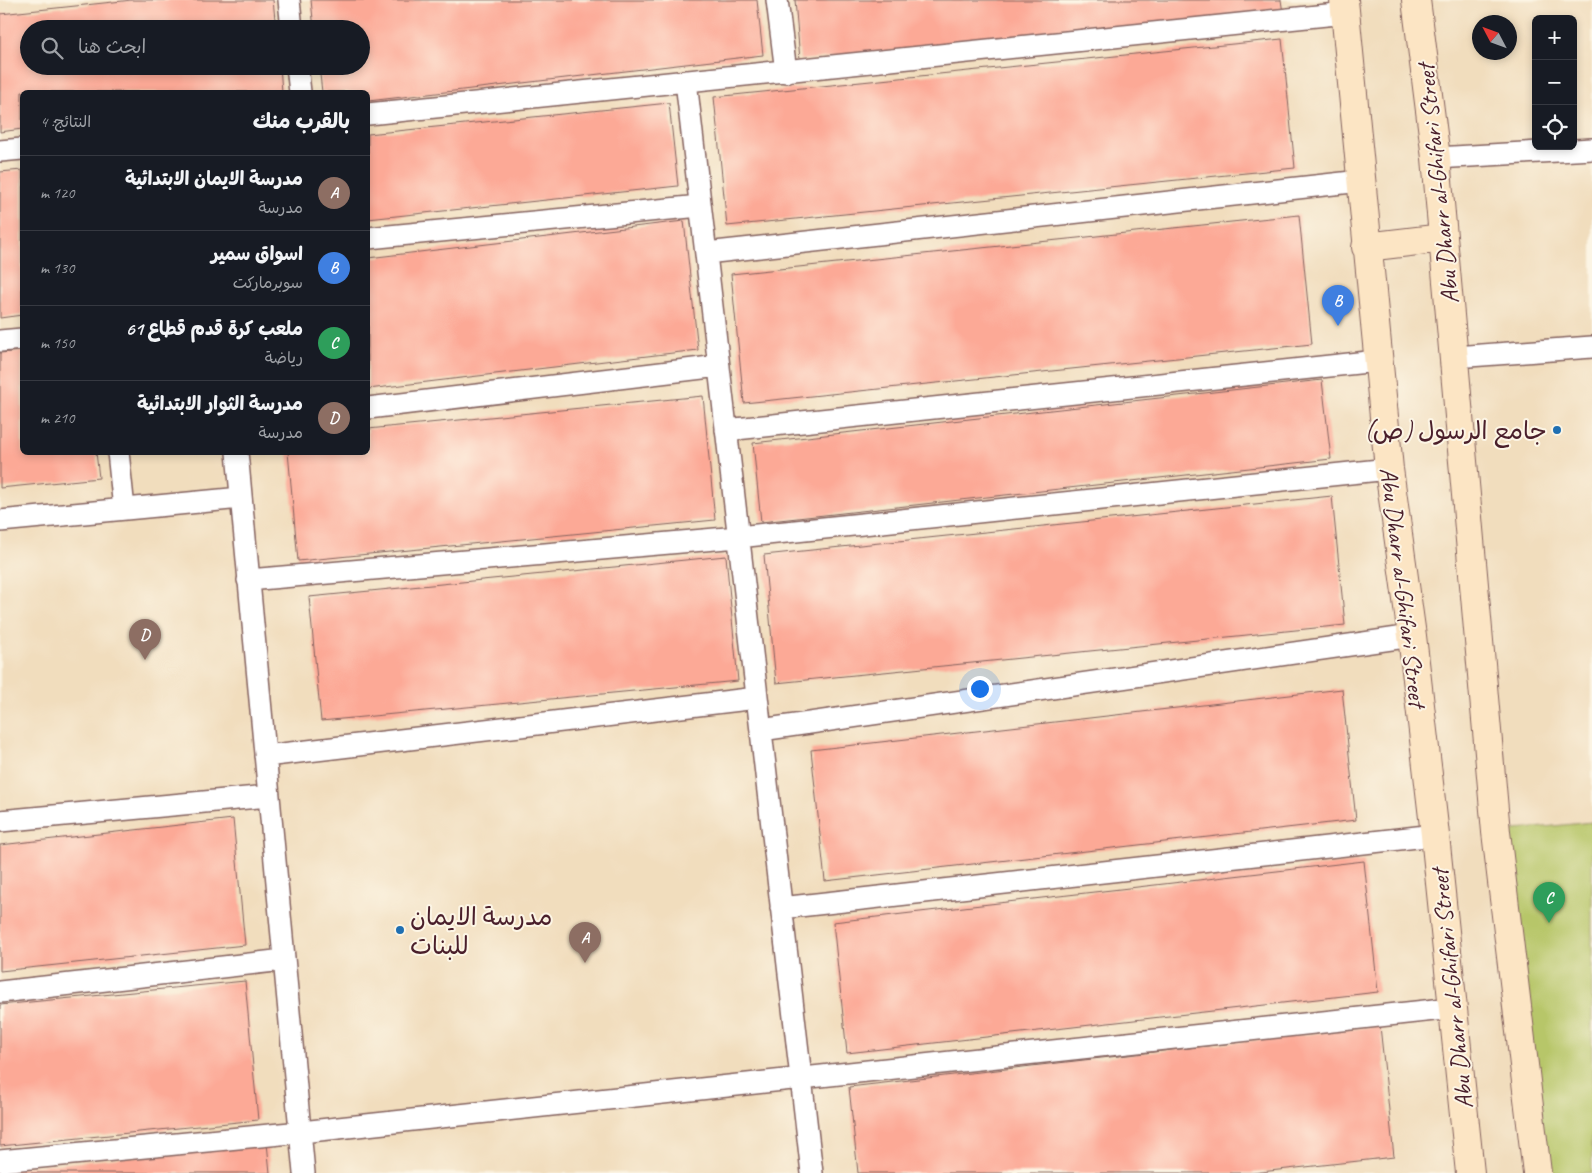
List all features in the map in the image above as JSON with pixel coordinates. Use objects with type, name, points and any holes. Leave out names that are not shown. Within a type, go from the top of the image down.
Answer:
[{"type":"main road","name":"Abu Dharr al-Ghifari Street","points":[[1416,0],[1436,158],[1496,832],[1537,1173]]},
{"type":"main road","name":"Abu Dharr al-Ghifari Street","points":[[1345,7],[1377,361],[1435,835],[1470,1173]]},
{"type":"main road","points":[[1366,247],[1443,238]]},
{"type":"street","points":[[289,0],[291,20]]},
{"type":"street","points":[[777,0],[786,72]]},
{"type":"street","points":[[370,114],[786,72],[1345,7]]},
{"type":"street","points":[[297,75],[300,90]]},
{"type":"street","points":[[686,82],[812,1173]]},
{"type":"street","points":[[0,151],[20,149]]},
{"type":"street","points":[[1436,158],[1592,149]]},
{"type":"street","points":[[706,253],[1361,181]]},
{"type":"street","points":[[370,238],[700,206]]},
{"type":"street","points":[[0,341],[20,338]]},
{"type":"street","points":[[1455,357],[1592,347]]},
{"type":"street","points":[[726,430],[1377,361]]},
{"type":"street","points":[[370,408],[719,366]]},
{"type":"street","points":[[118,455],[124,509]]},
{"type":"street","points":[[236,455],[304,1173]]},
{"type":"street","points":[[248,580],[738,537],[1389,469]]},
{"type":"street","points":[[0,521],[241,498]]},
{"type":"street","points":[[761,730],[1412,636]]},
{"type":"street","points":[[265,756],[757,698]]},
{"type":"street","points":[[0,821],[269,796]]},
{"type":"street","points":[[781,908],[1435,835]]},
{"type":"street","points":[[0,992],[284,960]]},
{"type":"street","points":[[0,1161],[300,1132],[1453,1008]]},
{"type":"green space","points":[[1592,822],[1592,1173],[1537,1173],[1496,832]]},
{"type":"building","points":[[132,0],[273,0],[275,20],[20,20],[20,75],[281,75],[282,90],[20,90],[20,129],[0,132],[0,14]]},
{"type":"building","points":[[311,0],[757,0],[763,55],[370,101],[370,90],[322,90],[320,75],[370,75],[370,20],[313,20]]},
{"type":"building","points":[[795,0],[1281,0],[1283,13],[800,60]]},
{"type":"building","points":[[1282,39],[1295,168],[727,226],[714,97]]},
{"type":"building","points":[[669,103],[678,186],[370,219],[370,134]]},
{"type":"building","points":[[20,170],[20,315],[0,318],[0,172]]},
{"type":"building","points":[[1299,215],[1312,344],[744,403],[731,274]]},
{"type":"building","points":[[684,221],[698,350],[370,389],[370,258]]},
{"type":"building","points":[[20,351],[20,455],[96,455],[99,478],[0,488],[0,353]]},
{"type":"building","points":[[1322,380],[1331,459],[761,522],[753,443]]},
{"type":"building","points":[[703,396],[715,520],[298,561],[288,455],[370,455],[370,429]]},
{"type":"building","points":[[1332,496],[1345,625],[776,683],[764,555]]},
{"type":"building","points":[[726,556],[738,681],[321,721],[309,597]]},
{"type":"building","points":[[1342,689],[1356,820],[825,881],[811,750]]},
{"type":"building","points":[[233,819],[245,945],[0,971],[0,845]]},
{"type":"building","points":[[1364,861],[1378,992],[847,1053],[833,922]]},
{"type":"building","points":[[245,981],[258,1120],[0,1146],[0,1005]]},
{"type":"building","points":[[1380,1026],[1394,1157],[1252,1173],[858,1173],[849,1087]]},
{"type":"building","points":[[267,1143],[270,1173],[0,1173],[0,1170]]},
{"type":"place","name":"اسواق سمير","points":[[1338,326]]},
{"type":"place","name":"جامع الرسول (ص)","points":[[1557,430]]},
{"type":"place","name":"مدرسة الثوار الابتدائية","points":[[145,660]]},
{"type":"place","name":"ملعب كرة قدم قطاع 61","points":[[1549,923]]},
{"type":"place","name":"مدرسة الايمان للبنات","points":[[400,930]]},
{"type":"place","name":"مدرسة الايمان الابتدائية","points":[[585,963]]}]
